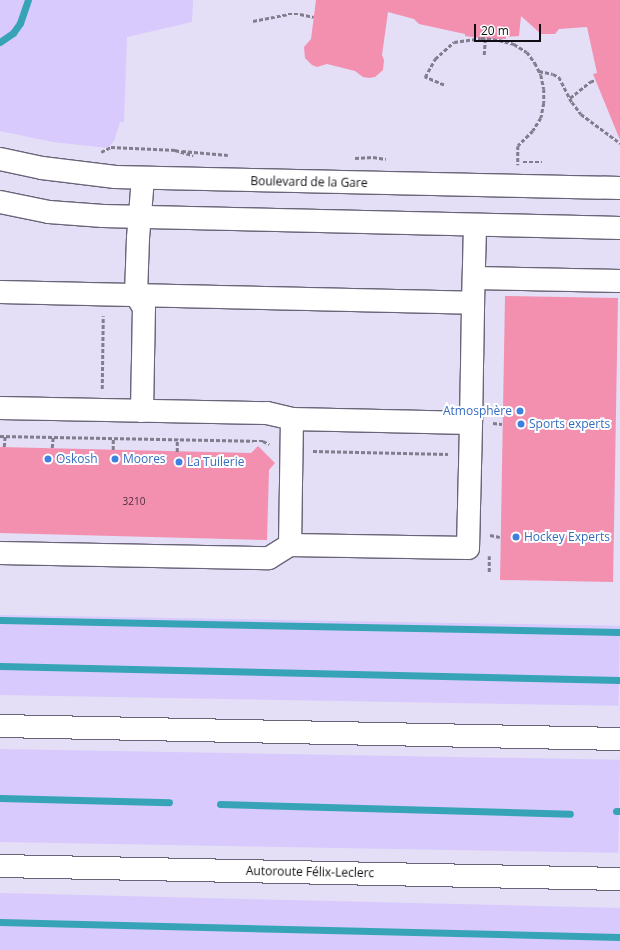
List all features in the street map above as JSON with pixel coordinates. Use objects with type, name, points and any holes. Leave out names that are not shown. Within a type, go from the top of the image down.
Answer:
[{"type":"main road","name":"Boulevard de la Gare","points":[[0,159],[42,168],[100,175],[143,178],[620,188]]},
{"type":"main road","points":[[142,411],[144,308],[136,295],[139,217],[143,178]]},
{"type":"main road","points":[[0,202],[42,211],[76,215],[620,228]]},
{"type":"main road","points":[[0,553],[269,558],[290,545],[468,548],[481,423],[473,303],[475,225]]},
{"type":"main road","points":[[474,278],[620,281]]},
{"type":"main road","points":[[0,292],[473,303]]},
{"type":"main road","points":[[0,408],[267,413],[292,419],[481,423]]},
{"type":"main road","points":[[290,545],[292,419]]},
{"type":"main road","points":[[0,726],[620,739]]},
{"type":"main road","name":"Autoroute Félix-Leclerc","points":[[0,866],[620,879]]},
{"type":"path","points":[[253,20],[288,14],[300,14],[314,17]]},
{"type":"path","points":[[484,55],[485,39]]},
{"type":"path","points":[[444,85],[425,78],[434,59],[454,42],[485,39],[508,42],[521,47],[535,63],[544,89],[544,103],[541,118],[534,131],[518,146],[519,171]]},
{"type":"path","points":[[539,71],[559,77],[570,98],[581,114],[620,143]]},
{"type":"path","points":[[570,98],[590,82],[595,80]]},
{"type":"path","points":[[97,153],[110,147],[175,150],[235,156]]},
{"type":"path","points":[[102,391],[104,315]]},
{"type":"path","points":[[481,423],[502,424]]},
{"type":"path","points":[[0,436],[264,441],[274,449]]},
{"type":"path","points":[[4,447],[5,436]]},
{"type":"path","points":[[52,448],[53,437]]},
{"type":"path","points":[[112,450],[113,438]]},
{"type":"path","points":[[176,452],[177,439]]},
{"type":"path","points":[[310,450],[450,454]]},
{"type":"path","points":[[489,535],[500,537]]},
{"type":"shaded area","points":[[0,0],[193,0],[192,22],[127,37],[124,122],[120,122],[114,141],[108,148],[53,142],[0,131]]},
{"type":"shaded area","points":[[0,615],[620,626],[619,706],[0,695]]},
{"type":"shaded area","points":[[0,749],[620,760],[618,853],[0,842]]},
{"type":"shaded area","points":[[0,893],[620,908],[620,950],[0,950]]},
{"type":"building","points":[[316,0],[620,0],[620,140],[593,74],[597,73],[587,27],[559,29],[555,34],[541,34],[521,16],[519,36],[506,37],[506,39],[487,39],[465,36],[465,34],[419,24],[414,19],[388,12],[382,55],[384,60],[383,70],[375,77],[369,78],[363,77],[355,71],[327,64],[317,67],[312,65],[305,58],[304,47],[311,39]]},
{"type":"building","points":[[505,296],[618,298],[613,582],[500,580]]},
{"type":"building","points":[[258,446],[275,463],[269,470],[267,540],[0,533],[0,447],[251,453]]},
{"type":"waterway","points":[[0,42],[13,33],[20,23],[28,0]]},
{"type":"waterway","points":[[0,620],[620,632]]},
{"type":"waterway","points":[[0,666],[620,680]]},
{"type":"waterway","points":[[0,798],[169,802]]},
{"type":"waterway","points":[[220,804],[570,814]]},
{"type":"waterway","points":[[0,922],[620,937]]},
{"type":"place","name":"Atmosphère","points":[[520,411]]},
{"type":"place","name":"Sports experts","points":[[521,424]]},
{"type":"place","name":"Oskosh","points":[[48,459]]},
{"type":"place","name":"Moores","points":[[115,459]]},
{"type":"place","name":"La Tuilerie","points":[[179,462]]},
{"type":"place","name":"Hockey Experts","points":[[516,537]]}]
